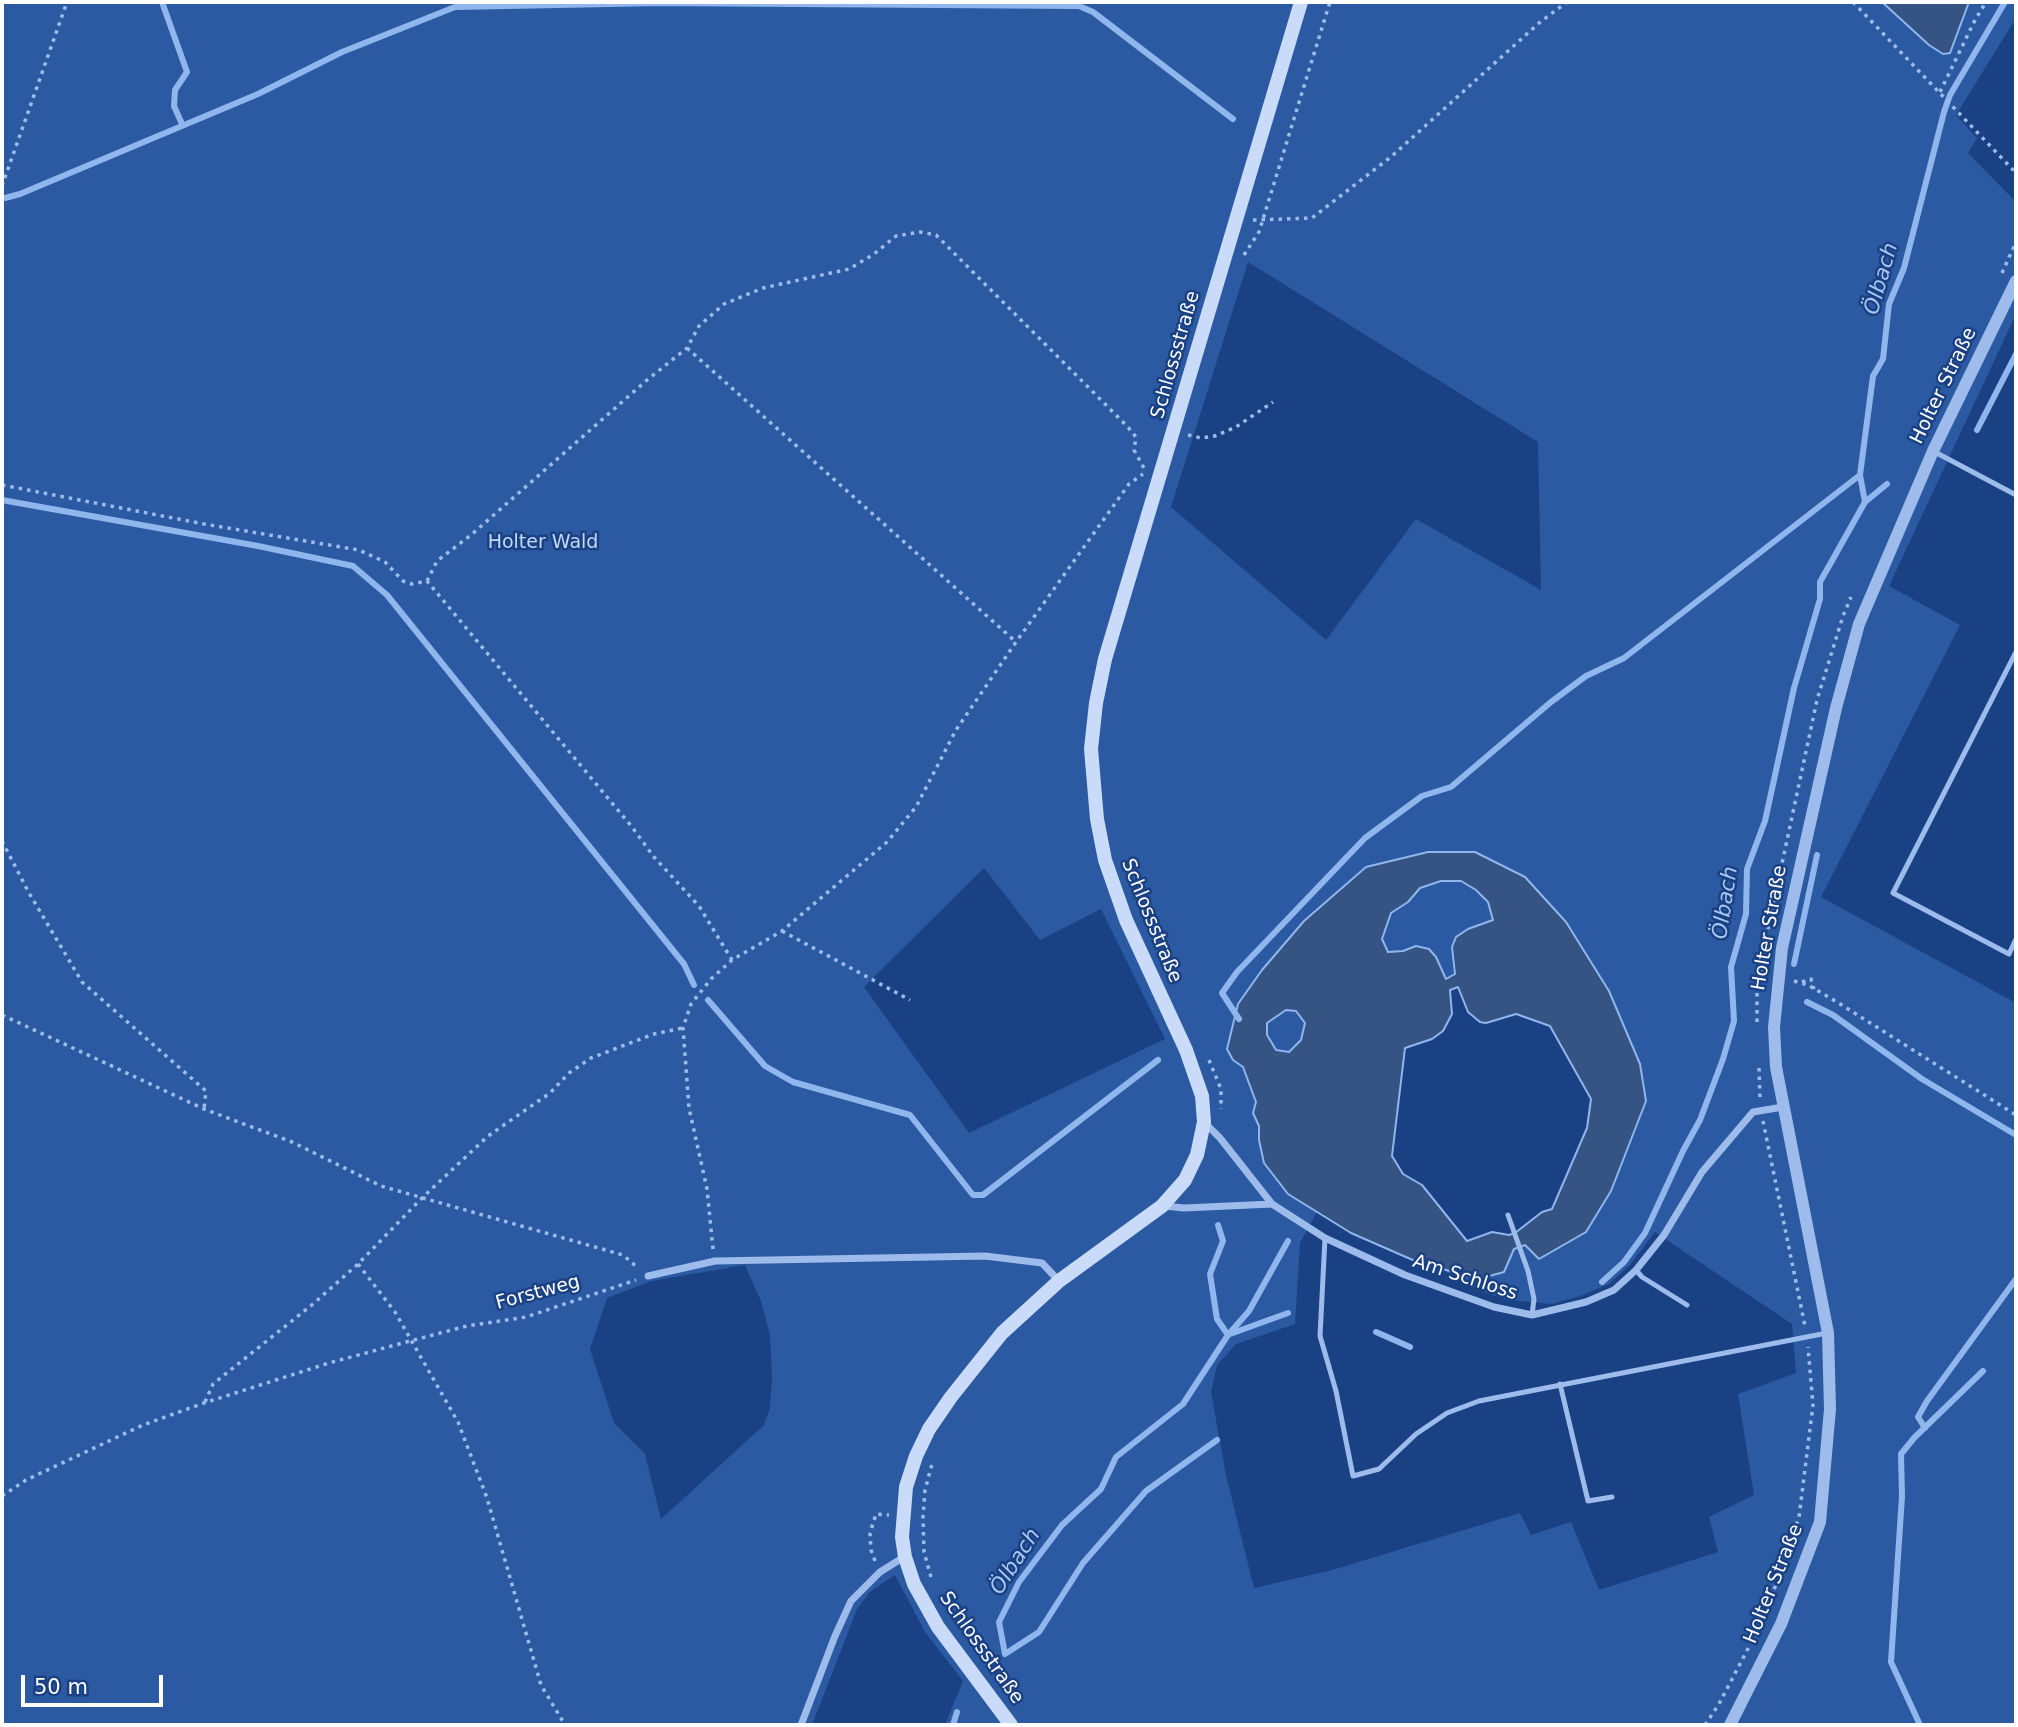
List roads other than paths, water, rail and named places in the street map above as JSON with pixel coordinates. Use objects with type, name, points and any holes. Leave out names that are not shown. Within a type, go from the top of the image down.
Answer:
[{"type":"main road","name":"Schlossstraße","points":[[1011,1725],[938,1627],[914,1584],[905,1557],[902,1516],[906,1487],[916,1456],[929,1429],[1002,1333],[1059,1281],[1162,1206],[1185,1180],[1197,1155],[1204,1122],[1202,1096],[1186,1050],[1126,920],[1105,860],[1097,820],[1091,749],[1096,703],[1105,659],[1301,2]]},
{"type":"street","name":"Holter Straße","points":[[1730,1725],[1781,1624],[1820,1522],[1830,1409],[1828,1333],[1776,1067],[1774,1027],[1782,948],[1836,708],[1860,624],[1933,451],[2016,281]]},
{"type":"street","name":"Am Schloss","points":[[1204,1122],[1220,1138],[1272,1204],[1325,1238],[1405,1276],[1494,1307],[1532,1315],[1586,1302],[1614,1290],[1636,1270],[1664,1235],[1702,1171],[1753,1112],[1783,1107]]},
{"type":"street","points":[[1162,1206],[1184,1208],[1272,1204]]},
{"type":"street","points":[[648,1276],[715,1261],[985,1256],[1042,1263],[1059,1281]]},
{"type":"street","points":[[801,1725],[851,1601],[880,1572],[905,1557]]},
{"type":"lane","points":[[1933,451],[2016,495]]},
{"type":"lane","points":[[2016,652],[1893,893],[2009,954],[2016,939]]},
{"type":"lane","points":[[1508,1215],[1534,1299],[1532,1315]]},
{"type":"lane","points":[[1325,1238],[1320,1336],[1336,1391],[1353,1476],[1379,1469],[1416,1434],[1447,1413],[1479,1401],[1828,1333]]},
{"type":"lane","points":[[1636,1270],[1687,1304]]},
{"type":"lane","points":[[1560,1384],[1588,1501],[1612,1497]]},
{"type":"waterway","points":[[162,2],[187,72],[175,90],[174,106],[182,124]]},
{"type":"waterway","name":"Ölbach","points":[[1239,1019],[1222,993],[1237,972],[1365,838],[1422,796],[1451,787],[1551,702],[1586,676],[1624,658],[1860,475],[1873,376],[1883,359],[1889,304],[1904,268],[1944,112],[1950,95],[2005,2]]},
{"type":"waterway","points":[[5,198],[258,94],[342,52],[455,7],[660,3],[1079,6],[1093,12],[1233,119]]},
{"type":"waterway","points":[[1977,430],[2016,354]]},
{"type":"waterway","name":"Ölbach","points":[[1602,1282],[1624,1262],[1645,1233],[1700,1120],[1723,1059],[1734,1021],[1731,967],[1746,914],[1747,869],[1765,821],[1794,688],[1820,599],[1820,582],[1865,502],[1860,475]]},
{"type":"waterway","points":[[1865,502],[1887,484]]},
{"type":"waterway","points":[[2,500],[353,566],[387,595],[684,964],[694,985]]},
{"type":"waterway","points":[[1794,964],[1817,855]]},
{"type":"waterway","points":[[708,1000],[765,1066],[793,1082],[910,1115],[973,1195],[983,1195],[1158,1060]]},
{"type":"waterway","points":[[1807,1002],[1833,1015],[1922,1079],[2016,1135]]},
{"type":"waterway","name":"Ölbach","points":[[1217,1440],[1146,1491],[1083,1563],[1039,1632],[1005,1654],[999,1622],[1019,1582],[1062,1525],[1101,1489],[1116,1457],[1183,1404],[1228,1335],[1217,1319],[1210,1274],[1223,1241],[1218,1225]]},
{"type":"waterway","name":"Ölbach","points":[[1228,1335],[1249,1311],[1288,1241]]},
{"type":"waterway","points":[[1925,1428],[1918,1417],[1927,1401],[2016,1279]]},
{"type":"waterway","name":"Ölbach","points":[[1230,1334],[1288,1313]]},
{"type":"waterway","name":"Ölbach","points":[[1376,1332],[1410,1347]]},
{"type":"waterway","points":[[1920,1725],[1891,1662],[1902,1496],[1901,1454],[1983,1371]]},
{"type":"waterway","name":"Ölbach","points":[[953,1725],[957,1712]]},
{"type":"park label","name":"Holter Wald","points":[[543,543]]}]
